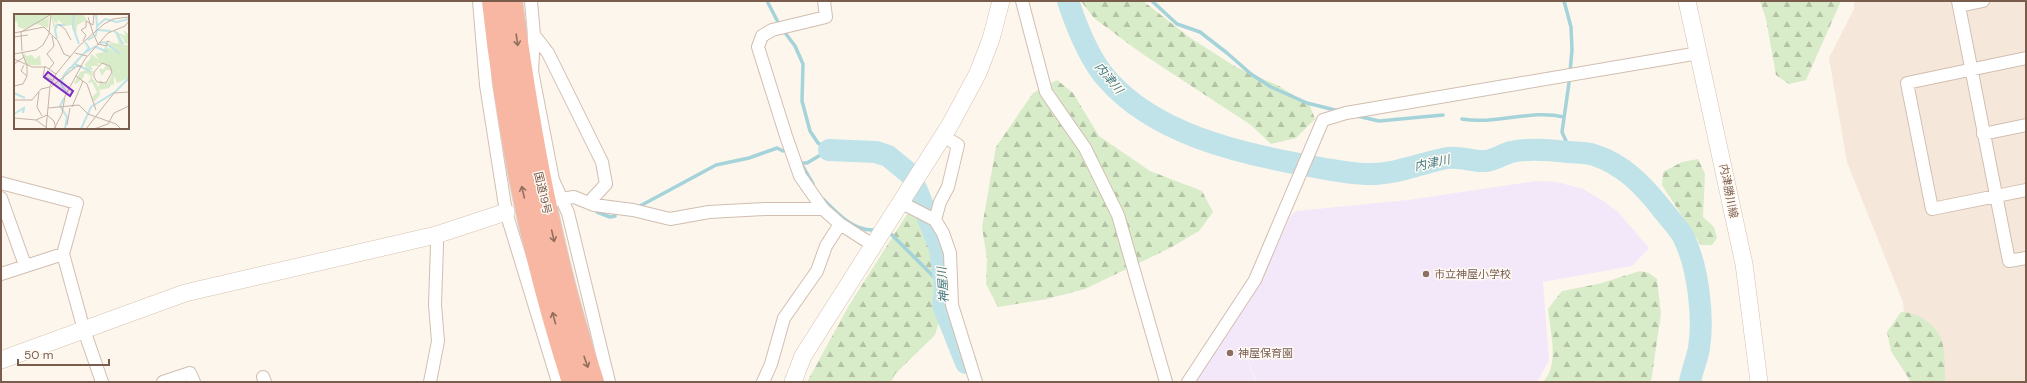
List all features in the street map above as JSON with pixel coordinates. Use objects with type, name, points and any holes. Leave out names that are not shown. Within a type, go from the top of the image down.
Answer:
[{"type":"highway","name":"国道19号","points":[[493,1],[501,77],[517,167],[539,262],[574,382]]},
{"type":"highway","name":"国道19号","points":[[511,1],[538,174],[561,272],[584,356],[602,379]]},
{"type":"street","points":[[479,1],[486,85],[511,211],[558,382]]},
{"type":"street","points":[[531,1],[534,35],[532,71],[556,199],[568,213],[602,379]]},
{"type":"street","points":[[824,1],[826,17],[772,30],[762,36],[758,47],[800,176],[823,210],[840,224],[873,245]]},
{"type":"street","points":[[1022,1],[1046,92],[1085,148],[1118,215],[1166,382]]},
{"type":"street","name":"内津勝川線","points":[[1687,1],[1744,264],[1759,382]]},
{"type":"street","points":[[1983,1],[1958,3],[2009,261],[2026,258]]},
{"type":"street","points":[[793,382],[803,356],[943,136],[978,73],[991,39],[1000,2]]},
{"type":"street","points":[[534,35],[548,53],[602,162],[606,184],[593,198],[594,205]]},
{"type":"street","points":[[1188,382],[1255,280],[1323,120],[1346,113],[1698,53]]},
{"type":"street","points":[[2026,58],[1907,83],[1932,209],[2026,190]]},
{"type":"street","points":[[1983,134],[2026,125]]},
{"type":"street","points":[[930,217],[948,187],[958,145],[943,136]]},
{"type":"street","points":[[1,183],[77,203],[63,254],[84,330],[102,382]]},
{"type":"street","points":[[556,199],[574,197],[594,205],[633,210],[670,219],[709,212],[766,208],[823,210]]},
{"type":"street","points":[[1,198],[25,265]]},
{"type":"street","points":[[900,202],[930,217],[943,233],[950,253],[952,306],[976,382]]},
{"type":"street","points":[[1,360],[185,293],[436,235],[511,211]]},
{"type":"street","points":[[762,382],[772,364],[784,318],[817,271],[826,246],[840,224]]},
{"type":"street","points":[[430,382],[438,341],[435,305],[436,235]]},
{"type":"street","points":[[1,274],[63,254]]},
{"type":"street","points":[[163,382],[190,373],[194,382]]},
{"type":"shaded area","points":[[1854,1],[2026,1],[2026,382],[1910,382],[1903,302],[1847,162],[1829,58],[1854,9]]},
{"type":"shaded area","name":"市立神屋小学校","points":[[1537,181],[1557,182],[1583,189],[1605,202],[1619,213],[1649,248],[1632,266],[1543,282],[1549,360],[1537,382],[1257,382],[1243,348],[1256,382],[1194,382],[1258,287],[1290,217],[1296,211],[1408,200]]},
{"type":"green space","points":[[1081,1],[1143,1],[1189,37],[1236,67],[1279,86],[1310,106],[1315,119],[1296,138],[1271,144],[1251,125],[1141,53],[1094,18]]},
{"type":"green space","points":[[1760,1],[1841,1],[1806,80],[1789,84],[1776,75],[1766,19]]},
{"type":"green space","points":[[1057,80],[1073,93],[1099,136],[1150,171],[1202,191],[1213,212],[1199,231],[1170,248],[1085,289],[1047,299],[998,307],[986,284],[987,259],[982,227],[996,147],[1033,93]]},
{"type":"green space","points":[[1698,159],[1705,174],[1703,217],[1714,227],[1717,238],[1712,245],[1701,245],[1662,185],[1663,172],[1682,162]]},
{"type":"green space","points":[[916,200],[928,204],[938,233],[947,251],[946,299],[935,335],[895,374],[891,382],[807,382],[848,307]]},
{"type":"green space","points":[[1640,271],[1649,273],[1657,279],[1661,314],[1651,382],[1543,382],[1548,375],[1553,357],[1548,309],[1562,291],[1598,284]]},
{"type":"green space","points":[[1901,312],[1913,314],[1925,320],[1931,324],[1939,335],[1944,350],[1945,382],[1911,382],[1891,351],[1887,332]]},
{"type":"waterway","points":[[767,1],[780,26],[795,46],[803,64],[802,101],[810,131],[818,143],[829,150],[807,163],[800,163]]},
{"type":"waterway","name":"内津川","points":[[1068,1],[1079,31],[1089,52],[1107,79],[1126,98],[1148,114],[1172,127],[1225,147],[1279,160],[1362,174],[1380,174],[1447,158],[1486,161],[1511,152],[1532,150],[1588,153],[1605,159],[1624,170],[1648,192],[1678,229],[1683,236],[1693,262],[1701,321],[1699,348],[1690,382]]},
{"type":"waterway","points":[[1152,1],[1177,24],[1200,32],[1251,74],[1271,87],[1307,103],[1339,111]]},
{"type":"waterway","points":[[1564,1],[1571,27],[1572,50],[1562,132],[1571,152]]},
{"type":"waterway","points":[[1357,116],[1379,121],[1443,115]]},
{"type":"waterway","points":[[1462,119],[1488,120],[1538,115],[1564,117]]},
{"type":"waterway","points":[[640,206],[716,165],[749,158],[777,148],[783,151]]},
{"type":"waterway","name":"神屋川","points":[[829,150],[876,152],[888,156],[910,174]]},
{"type":"waterway","points":[[802,165],[813,184]]},
{"type":"waterway","name":"神屋川","points":[[916,188],[940,248],[945,288],[943,305],[966,363]]},
{"type":"waterway","points":[[823,199],[852,224],[866,230],[874,230]]},
{"type":"waterway","points":[[597,212],[610,217],[615,216]]},
{"type":"waterway","points":[[890,233],[945,288]]},
{"type":"place","name":"市立神屋小学校","points":[[1426,274]]},
{"type":"place","name":"神屋保育園","points":[[1230,353]]}]
